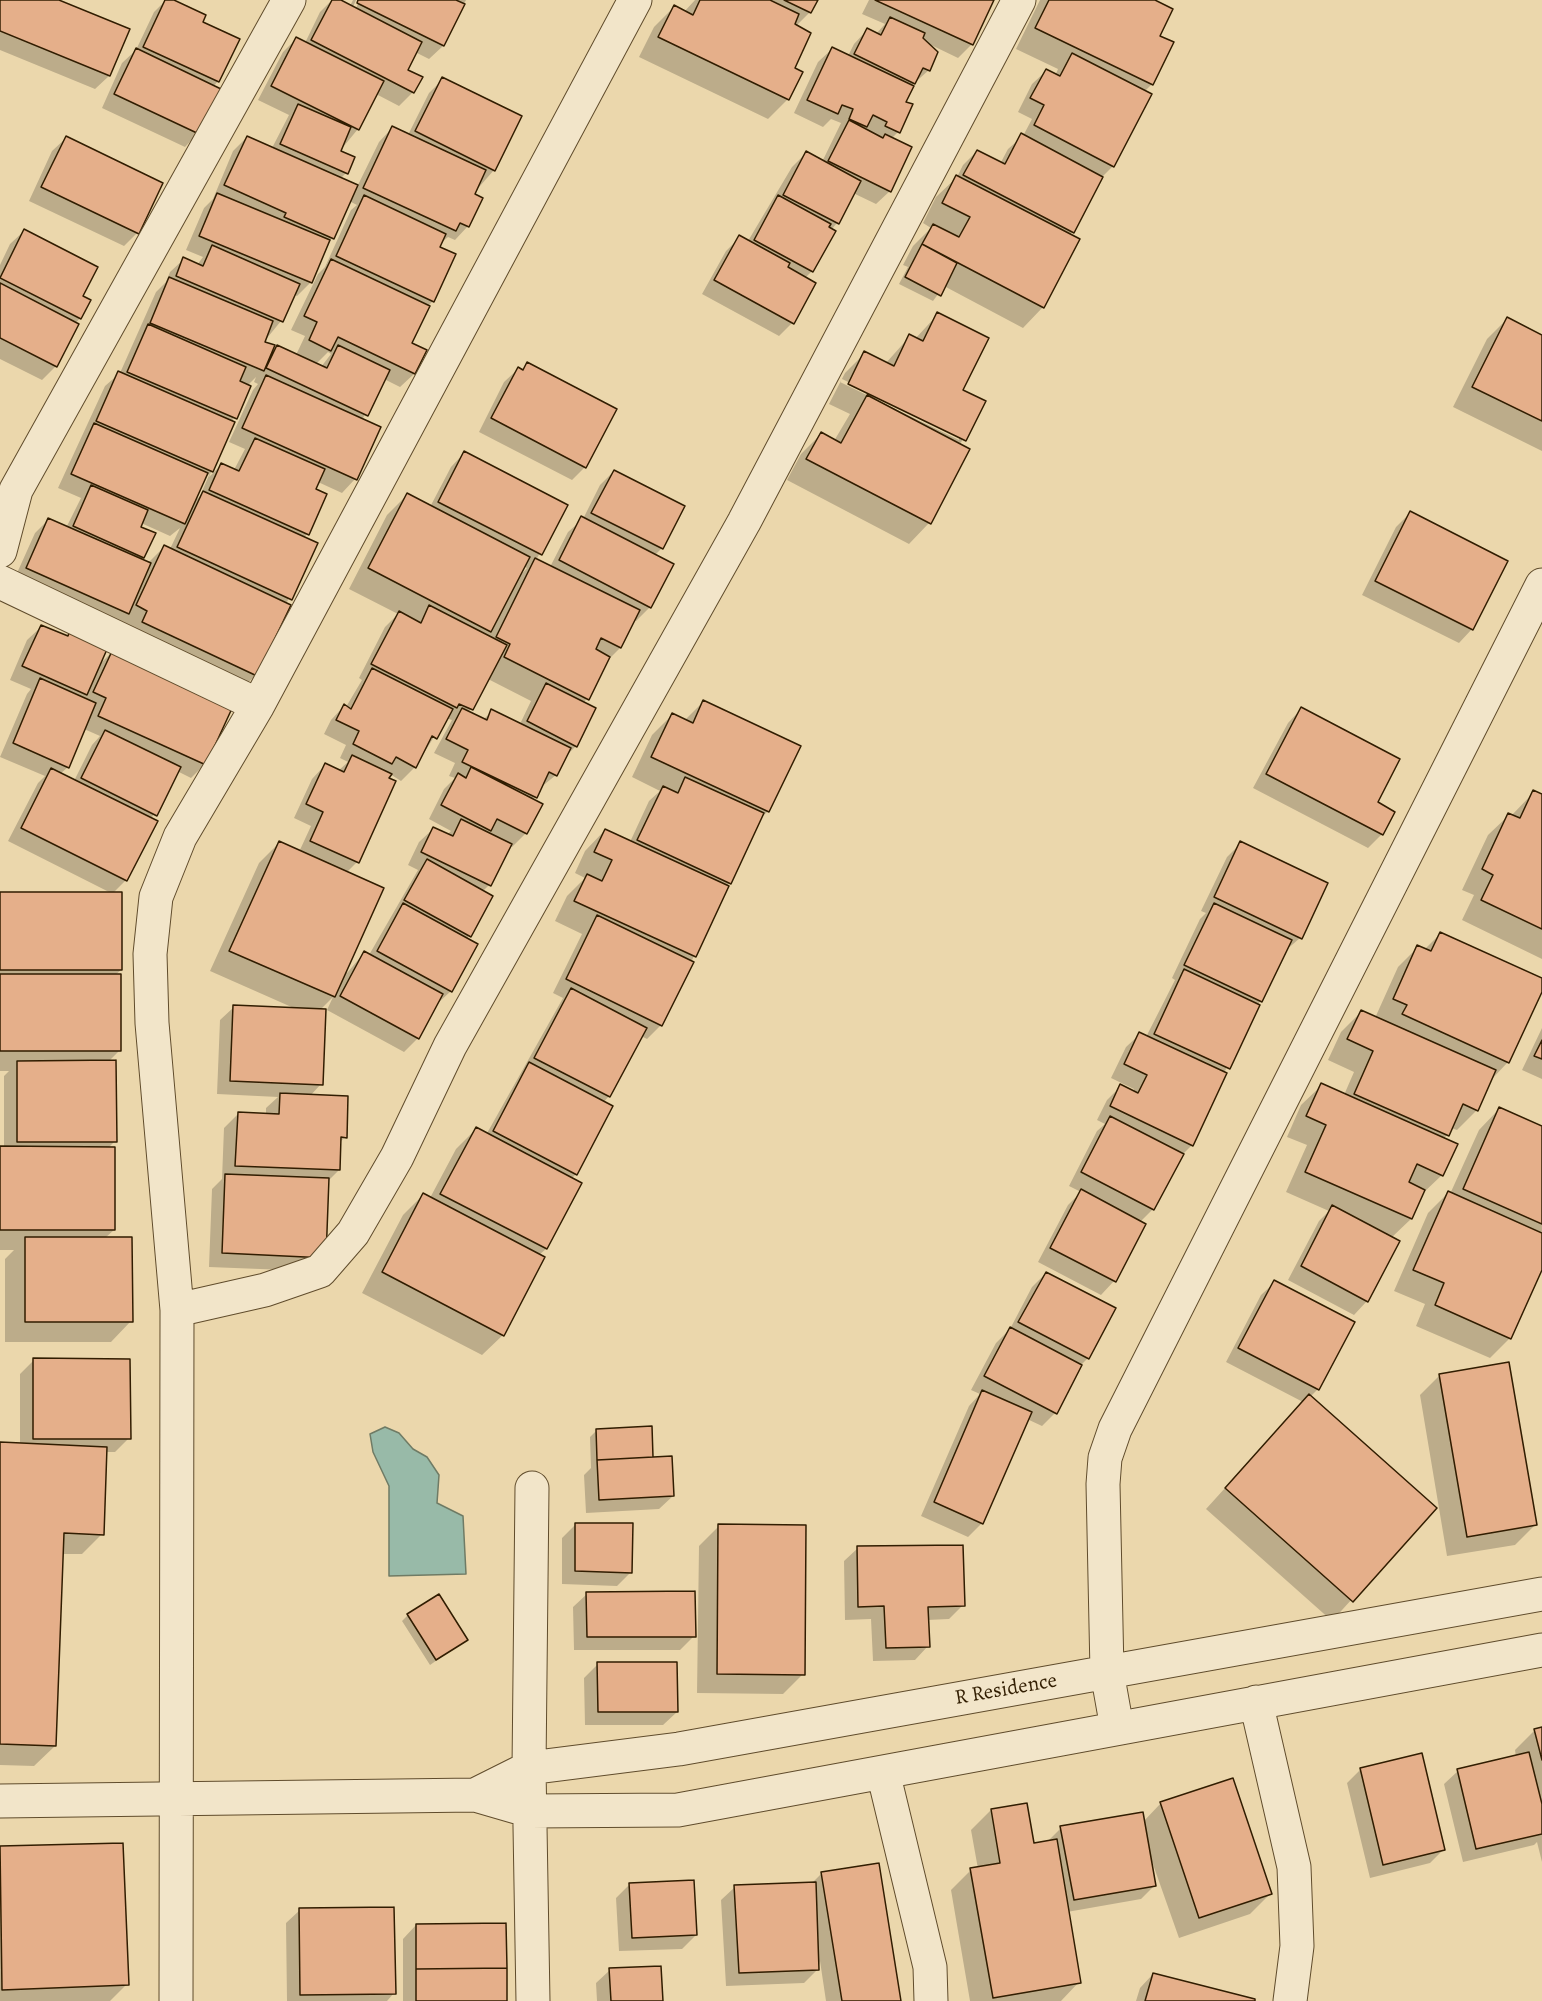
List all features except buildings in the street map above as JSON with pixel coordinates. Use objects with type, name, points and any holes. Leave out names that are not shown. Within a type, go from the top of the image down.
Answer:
[{"type":"street","points":[[0,550],[16,490],[289,0]]},
{"type":"street","points":[[176,2001],[177,1310],[152,1023],[150,954],[156,897],[180,837],[258,705],[635,0]]},
{"type":"street","points":[[177,1310],[265,1290],[320,1271],[353,1233],[397,1157],[450,1046],[744,522],[1019,0]]},
{"type":"street","points":[[0,582],[258,705]]},
{"type":"street","points":[[1117,1728],[1107,1672],[1103,1484],[1106,1458],[1115,1429],[1542,585]]},
{"type":"street","points":[[532,1488],[529,1768],[533,2001]]},
{"type":"street","name":"R Residence","points":[[475,1794],[529,1768],[679,1749],[1542,1594]]},
{"type":"street","points":[[0,1801],[475,1794],[530,1811],[678,1810],[1542,1650]]},
{"type":"street","points":[[1256,1702],[1294,1867],[1297,1946],[1290,2001]]},
{"type":"street","points":[[883,1772],[930,1967],[931,2001]]},
{"type":"shaded area","points":[[385,1427],[399,1433],[413,1449],[427,1457],[439,1475],[437,1503],[463,1516],[466,1574],[389,1576],[389,1486],[373,1452],[370,1434]]}]
